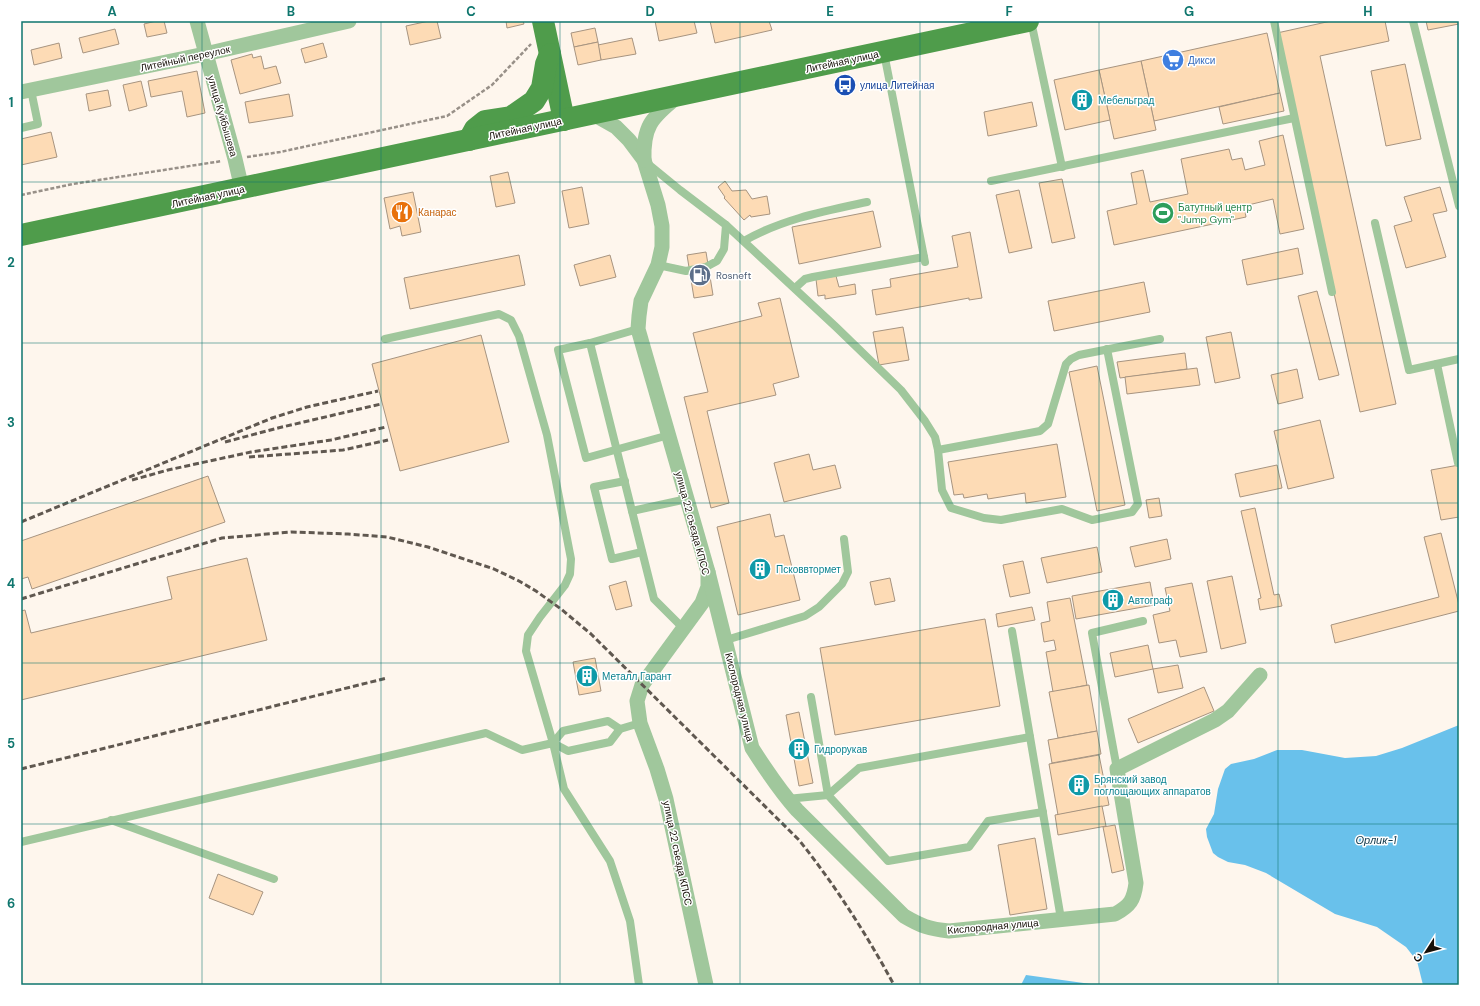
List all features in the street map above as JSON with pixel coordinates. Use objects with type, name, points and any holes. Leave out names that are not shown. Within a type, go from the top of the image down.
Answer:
[{"type":"main road","name":"Литейная улица","points":[[21,235],[677,97],[883,52],[975,27],[1030,21]]},
{"type":"main road","points":[[546,37],[564,120]]},
{"type":"main road","points":[[469,140],[476,129],[485,121],[511,116],[534,101],[542,88],[546,64],[546,37]]},
{"type":"street","name":"улица Куйбышева","points":[[197,21],[242,189]]},
{"type":"street","name":"Литейный переулок","points":[[26,91],[206,54],[349,21]]},
{"type":"street","points":[[644,160],[643,143],[651,121],[661,110],[677,97]]},
{"type":"street","name":"улица 22 съезда КПСС","points":[[593,114],[616,127],[629,140],[644,160],[658,205],[662,226],[662,247],[658,265],[641,301],[638,316],[638,329],[708,572],[708,587],[706,596],[697,612],[642,685],[637,701],[640,723],[658,769],[666,798],[706,985]]},
{"type":"street","name":"Кислородная улица","points":[[708,572],[752,748],[787,799],[797,810],[904,916],[920,925],[933,930],[949,931],[1115,914],[1124,908],[1131,902],[1135,894],[1136,883],[1117,769]]},
{"type":"street","points":[[1117,769],[1215,720],[1228,711],[1260,675]]},
{"type":"lane","points":[[1030,21],[1062,167]]},
{"type":"lane","points":[[1274,21],[1332,292]]},
{"type":"lane","points":[[1413,21],[1459,206]]},
{"type":"lane","points":[[795,288],[805,279],[813,277],[924,260],[883,52]]},
{"type":"lane","points":[[21,128],[38,124],[26,91]]},
{"type":"lane","points":[[991,181],[1294,118]]},
{"type":"lane","points":[[644,160],[744,241],[902,390],[935,438],[938,450],[942,490],[951,508],[984,518],[1001,520],[1062,509],[1092,520],[1132,512],[1138,504],[1107,349]]},
{"type":"lane","points":[[744,241],[758,233],[801,216],[867,202]]},
{"type":"lane","points":[[1375,223],[1409,370],[1459,359]]},
{"type":"lane","points":[[658,265],[686,271],[706,267],[717,261],[724,249],[726,225]]},
{"type":"lane","points":[[385,339],[499,314],[511,320],[519,336],[547,435],[571,559],[570,574],[565,585],[528,635],[526,651],[553,743],[564,788],[610,860],[630,921],[639,985]]},
{"type":"lane","points":[[638,329],[590,343],[558,350],[586,458],[669,435]]},
{"type":"lane","points":[[938,450],[1040,431],[1048,424],[1066,364],[1071,359],[1079,355],[1160,339]]},
{"type":"lane","points":[[590,343],[654,599],[684,629]]},
{"type":"lane","points":[[1437,364],[1458,463]]},
{"type":"lane","points":[[625,481],[594,487],[612,559],[642,552]]},
{"type":"lane","points":[[632,511],[687,499]]},
{"type":"lane","points":[[726,640],[805,616],[819,608],[842,584],[848,572],[844,539]]},
{"type":"lane","points":[[1117,769],[1092,634],[1143,622]]},
{"type":"lane","points":[[1012,631],[1061,919]]},
{"type":"lane","points":[[811,697],[828,795],[888,861],[969,848],[988,821],[1043,812]]},
{"type":"lane","points":[[21,842],[486,733],[522,750],[553,743],[563,731],[608,721],[620,729]]},
{"type":"lane","points":[[553,743],[568,751],[610,742],[620,729],[640,723]]},
{"type":"lane","points":[[787,799],[828,795],[859,768],[1030,737]]},
{"type":"lane","points":[[112,820],[274,878]]},
{"type":"path","points":[[21,195],[73,184],[280,152],[447,116],[492,85],[537,38],[546,37]]},
{"type":"water","name":"Орлик-1","points":[[1459,725],[1459,985],[1423,985],[1417,961],[1406,947],[1377,927],[1335,914],[1266,873],[1245,865],[1228,862],[1213,853],[1207,837],[1206,829],[1214,814],[1218,789],[1225,769],[1231,764],[1254,759],[1277,750],[1302,750],[1345,758],[1376,756],[1402,748]]},
{"type":"water","points":[[1026,975],[1098,985],[1021,985]]},
{"type":"building","points":[[164,21],[167,33],[147,37],[144,24]]},
{"type":"building","points":[[429,21],[437,21],[441,38],[410,45],[406,26]]},
{"type":"building","points":[[506,21],[523,21],[524,24],[507,28]]},
{"type":"building","points":[[655,21],[694,21],[697,33],[659,41]]},
{"type":"building","points":[[710,21],[769,21],[772,30],[715,43]]},
{"type":"building","points":[[1331,21],[1385,21],[1389,41],[1320,56],[1396,404],[1360,412],[1277,33]]},
{"type":"building","points":[[1426,21],[1459,21],[1459,24],[1428,30]]},
{"type":"building","points":[[595,28],[598,42],[574,47],[571,33]]},
{"type":"building","points":[[115,29],[119,44],[83,53],[79,38]]},
{"type":"building","points":[[1267,33],[1280,93],[1154,121],[1141,61]]},
{"type":"building","points":[[632,38],[636,54],[601,60],[598,45]]},
{"type":"building","points":[[598,42],[601,60],[578,65],[574,47]]},
{"type":"building","points":[[59,43],[62,58],[34,65],[31,50]]},
{"type":"building","points":[[323,43],[327,57],[305,63],[301,49]]},
{"type":"building","points":[[252,54],[253,58],[261,56],[264,69],[276,66],[281,83],[240,94],[231,60]]},
{"type":"building","points":[[1141,61],[1156,130],[1114,139],[1099,70]]},
{"type":"building","points":[[1405,64],[1421,139],[1386,146],[1371,71]]},
{"type":"building","name":"Мебельград","points":[[1099,70],[1110,120],[1065,130],[1054,80]]},
{"type":"building","points":[[197,71],[205,113],[187,117],[182,91],[151,97],[148,81]]},
{"type":"building","points":[[141,81],[147,106],[129,111],[123,85]]},
{"type":"building","points":[[108,90],[111,106],[89,111],[86,94]]},
{"type":"building","points":[[1280,93],[1284,111],[1223,124],[1219,107]]},
{"type":"building","points":[[289,94],[293,116],[249,123],[245,102]]},
{"type":"building","points":[[1032,102],[1037,126],[988,136],[984,112]]},
{"type":"building","points":[[51,132],[57,157],[21,165],[21,139]]},
{"type":"building","points":[[1283,135],[1304,229],[1280,234],[1273,199],[1244,206],[1246,217],[1114,245],[1107,211],[1137,204],[1131,173],[1143,170],[1150,202],[1188,194],[1181,159],[1229,149],[1232,160],[1242,158],[1245,170],[1265,165],[1259,141]]},
{"type":"building","points":[[508,172],[515,203],[496,207],[490,176]]},
{"type":"building","points":[[1062,179],[1075,238],[1052,243],[1039,183]]},
{"type":"building","points":[[725,181],[732,191],[746,190],[752,199],[767,196],[770,214],[751,217],[750,215],[744,220],[724,198],[725,197],[718,187]]},
{"type":"building","points":[[582,187],[589,224],[569,228],[562,191]]},
{"type":"building","points":[[1440,187],[1447,211],[1433,214],[1446,257],[1406,268],[1394,226],[1412,221],[1404,197]]},
{"type":"building","points":[[1019,190],[1032,248],[1009,253],[996,195]]},
{"type":"building","name":"Канарас","points":[[413,192],[421,232],[402,236],[400,226],[390,229],[384,198]]},
{"type":"building","points":[[873,211],[881,247],[799,264],[792,227]]},
{"type":"building","points":[[970,232],[982,298],[969,300],[969,298],[876,315],[872,290],[891,287],[890,279],[958,267],[952,236]]},
{"type":"building","points":[[1298,248],[1303,274],[1247,285],[1242,260]]},
{"type":"building","name":"Rosneft","points":[[706,252],[713,295],[694,298],[687,255]]},
{"type":"building","points":[[519,255],[525,285],[410,309],[404,278]]},
{"type":"building","points":[[610,255],[616,277],[580,286],[574,265]]},
{"type":"building","points":[[836,276],[839,287],[855,284],[856,294],[825,299],[825,295],[818,296],[816,279]]},
{"type":"building","points":[[1144,282],[1150,312],[1054,331],[1048,301]]},
{"type":"building","points":[[1317,291],[1339,375],[1319,380],[1298,296]]},
{"type":"building","points":[[780,298],[799,377],[773,384],[776,395],[707,411],[729,503],[711,508],[684,397],[708,392],[693,333],[762,316],[758,303]]},
{"type":"building","points":[[903,327],[909,360],[879,365],[873,332]]},
{"type":"building","points":[[1231,332],[1240,378],[1215,383],[1206,337]]},
{"type":"building","points":[[481,335],[509,442],[400,471],[372,364]]},
{"type":"building","points":[[1185,353],[1187,369],[1120,378],[1117,362]]},
{"type":"building","points":[[1097,366],[1125,505],[1097,511],[1069,372]]},
{"type":"building","points":[[1197,368],[1200,385],[1127,394],[1125,377]]},
{"type":"building","points":[[1297,369],[1303,398],[1278,404],[1271,375]]},
{"type":"building","points":[[1320,420],[1334,478],[1288,489],[1274,431]]},
{"type":"building","points":[[1057,444],[1066,497],[1026,503],[1025,493],[988,499],[987,494],[964,498],[963,494],[954,495],[948,462]]},
{"type":"building","points":[[809,454],[813,470],[835,465],[841,488],[784,502],[774,463]]},
{"type":"building","points":[[1277,465],[1282,488],[1240,497],[1235,474]]},
{"type":"building","points":[[1459,465],[1459,517],[1441,520],[1431,470]]},
{"type":"building","points":[[208,476],[225,522],[32,589],[28,577],[21,579],[21,541]]},
{"type":"building","points":[[1159,498],[1162,516],[1149,518],[1146,500]]},
{"type":"building","points":[[1255,508],[1274,595],[1279,594],[1282,606],[1260,610],[1258,599],[1261,598],[1241,511]]},
{"type":"building","name":"Псковвтормет","points":[[770,514],[775,537],[784,535],[800,600],[738,615],[717,527]]},
{"type":"building","points":[[1441,533],[1459,605],[1459,611],[1335,643],[1331,625],[1439,597],[1424,537]]},
{"type":"building","points":[[1167,539],[1171,559],[1135,567],[1130,547]]},
{"type":"building","points":[[1097,547],[1102,572],[1047,583],[1041,558]]},
{"type":"building","points":[[247,558],[267,640],[21,700],[21,611],[25,610],[31,633],[172,599],[167,577]]},
{"type":"building","points":[[1023,561],[1030,593],[1010,597],[1003,565]]},
{"type":"building","points":[[1232,576],[1246,643],[1221,649],[1207,581]]},
{"type":"building","points":[[890,578],[895,601],[875,605],[870,582]]},
{"type":"building","points":[[626,581],[632,606],[616,610],[609,586]]},
{"type":"building","name":"Автограф","points":[[1150,582],[1154,605],[1076,619],[1072,596]]},
{"type":"building","points":[[1192,583],[1207,652],[1180,657],[1176,640],[1159,643],[1153,615],[1170,611],[1165,588]]},
{"type":"building","points":[[1070,598],[1087,685],[1053,692],[1046,652],[1056,650],[1054,640],[1044,642],[1041,623],[1050,621],[1047,602]]},
{"type":"building","points":[[1032,607],[1035,620],[998,627],[996,614]]},
{"type":"building","points":[[985,619],[1000,706],[835,735],[820,648]]},
{"type":"building","points":[[1148,645],[1153,669],[1115,677],[1110,653]]},
{"type":"building","name":"Металл Гарант","points":[[595,658],[601,691],[579,695],[573,662]]},
{"type":"building","points":[[1178,665],[1183,688],[1158,693],[1153,669]]},
{"type":"building","points":[[1089,685],[1097,731],[1058,738],[1049,692]]},
{"type":"building","points":[[1204,687],[1214,711],[1138,743],[1128,719]]},
{"type":"building","name":"Гидрорукав","points":[[799,712],[813,783],[799,786],[786,715]]},
{"type":"building","points":[[1097,731],[1101,754],[1052,763],[1048,740]]},
{"type":"building","name":"Брянский завод поглощающих аппаратов","points":[[1099,755],[1109,805],[1058,815],[1049,764]]},
{"type":"building","points":[[1102,806],[1106,826],[1058,835],[1055,815]]},
{"type":"building","points":[[1115,825],[1124,870],[1112,873],[1103,827]]},
{"type":"building","points":[[1035,838],[1047,909],[1010,915],[998,845]]},
{"type":"building","points":[[218,874],[263,892],[253,915],[209,898]]},
{"type":"railway","points":[[21,522],[272,418],[307,407],[378,391]]},
{"type":"railway","points":[[225,442],[381,404]]},
{"type":"railway","points":[[132,480],[168,470],[251,452],[331,440],[386,427]]},
{"type":"railway","points":[[249,457],[343,450],[388,440]]},
{"type":"railway","points":[[21,599],[222,538],[291,532],[387,537],[428,547],[494,569],[536,591],[561,609],[591,634],[799,840],[850,911],[894,985]]},
{"type":"railway","points":[[21,769],[387,678]]},
{"type":"place","name":"Дикси","points":[[1173,60]]},
{"type":"place","name":"улица Литейная","points":[[845,85]]},
{"type":"place","name":"Мебельград","points":[[1082,100]]},
{"type":"place","name":"Канарас","points":[[402,212]]},
{"type":"place","name":"Батутный центр \"Jump Gym\"","points":[[1163,213]]},
{"type":"place","name":"Rosneft","points":[[700,275]]},
{"type":"place","name":"Псковвтормет","points":[[760,569]]},
{"type":"place","name":"Автограф","points":[[1113,600]]},
{"type":"place","name":"Металл Гарант","points":[[587,676]]},
{"type":"place","name":"Гидрорукав","points":[[799,749]]},
{"type":"place","name":"Брянский завод поглощающих аппаратов","points":[[1079,785]]}]
